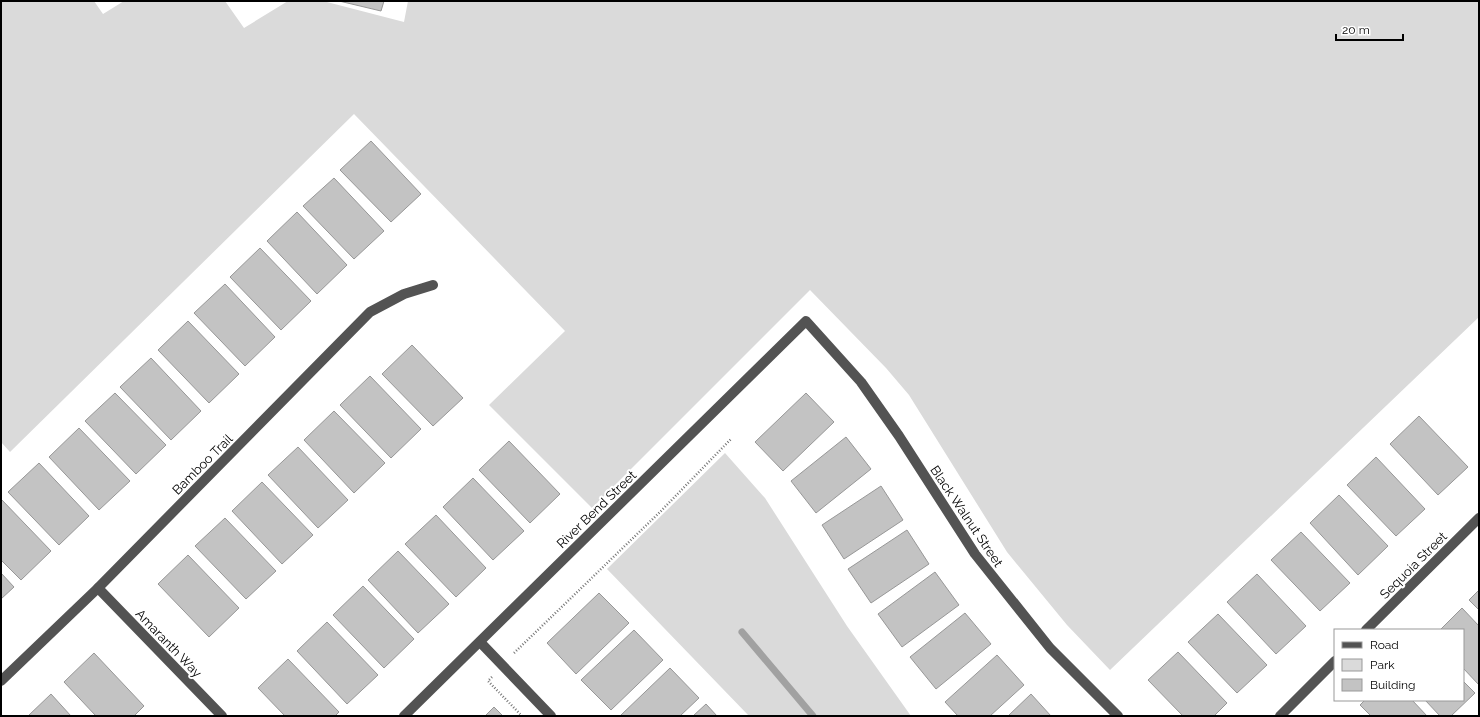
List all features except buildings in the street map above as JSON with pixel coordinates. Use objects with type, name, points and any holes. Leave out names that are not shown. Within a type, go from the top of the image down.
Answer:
[{"type":"street","name":"Bamboo Trail","points":[[1,681],[98,588],[370,312],[404,294],[433,285]]},
{"type":"street","name":"River Bend Street","points":[[404,716],[806,322]]},
{"type":"street","name":"Black Walnut Street","points":[[806,322],[861,382],[899,436],[975,554],[1050,648],[1118,716]]},
{"type":"street","name":"Sequoia Street","points":[[1367,629],[1479,518]]},
{"type":"street","name":"Amaranth Way","points":[[98,588],[222,716]]},
{"type":"street","points":[[480,642],[551,716]]},
{"type":"street","points":[[1280,716],[1334,662]]},
{"type":"path","points":[[522,716],[488,681],[522,644],[660,512],[731,439]]},
{"type":"green space","points":[[1,1],[94,1],[103,14],[124,1],[225,1],[244,28],[288,1],[323,1],[404,22],[408,1],[1479,1],[1479,317],[1110,670],[1067,625],[1007,552],[909,395],[886,368],[810,290],[592,508],[489,405],[565,331],[354,114],[10,452],[1,442]]},
{"type":"green space","points":[[725,453],[765,498],[847,626],[911,716],[749,716],[607,569]]},
{"type":"waterway","points":[[742,632],[813,716]]}]
